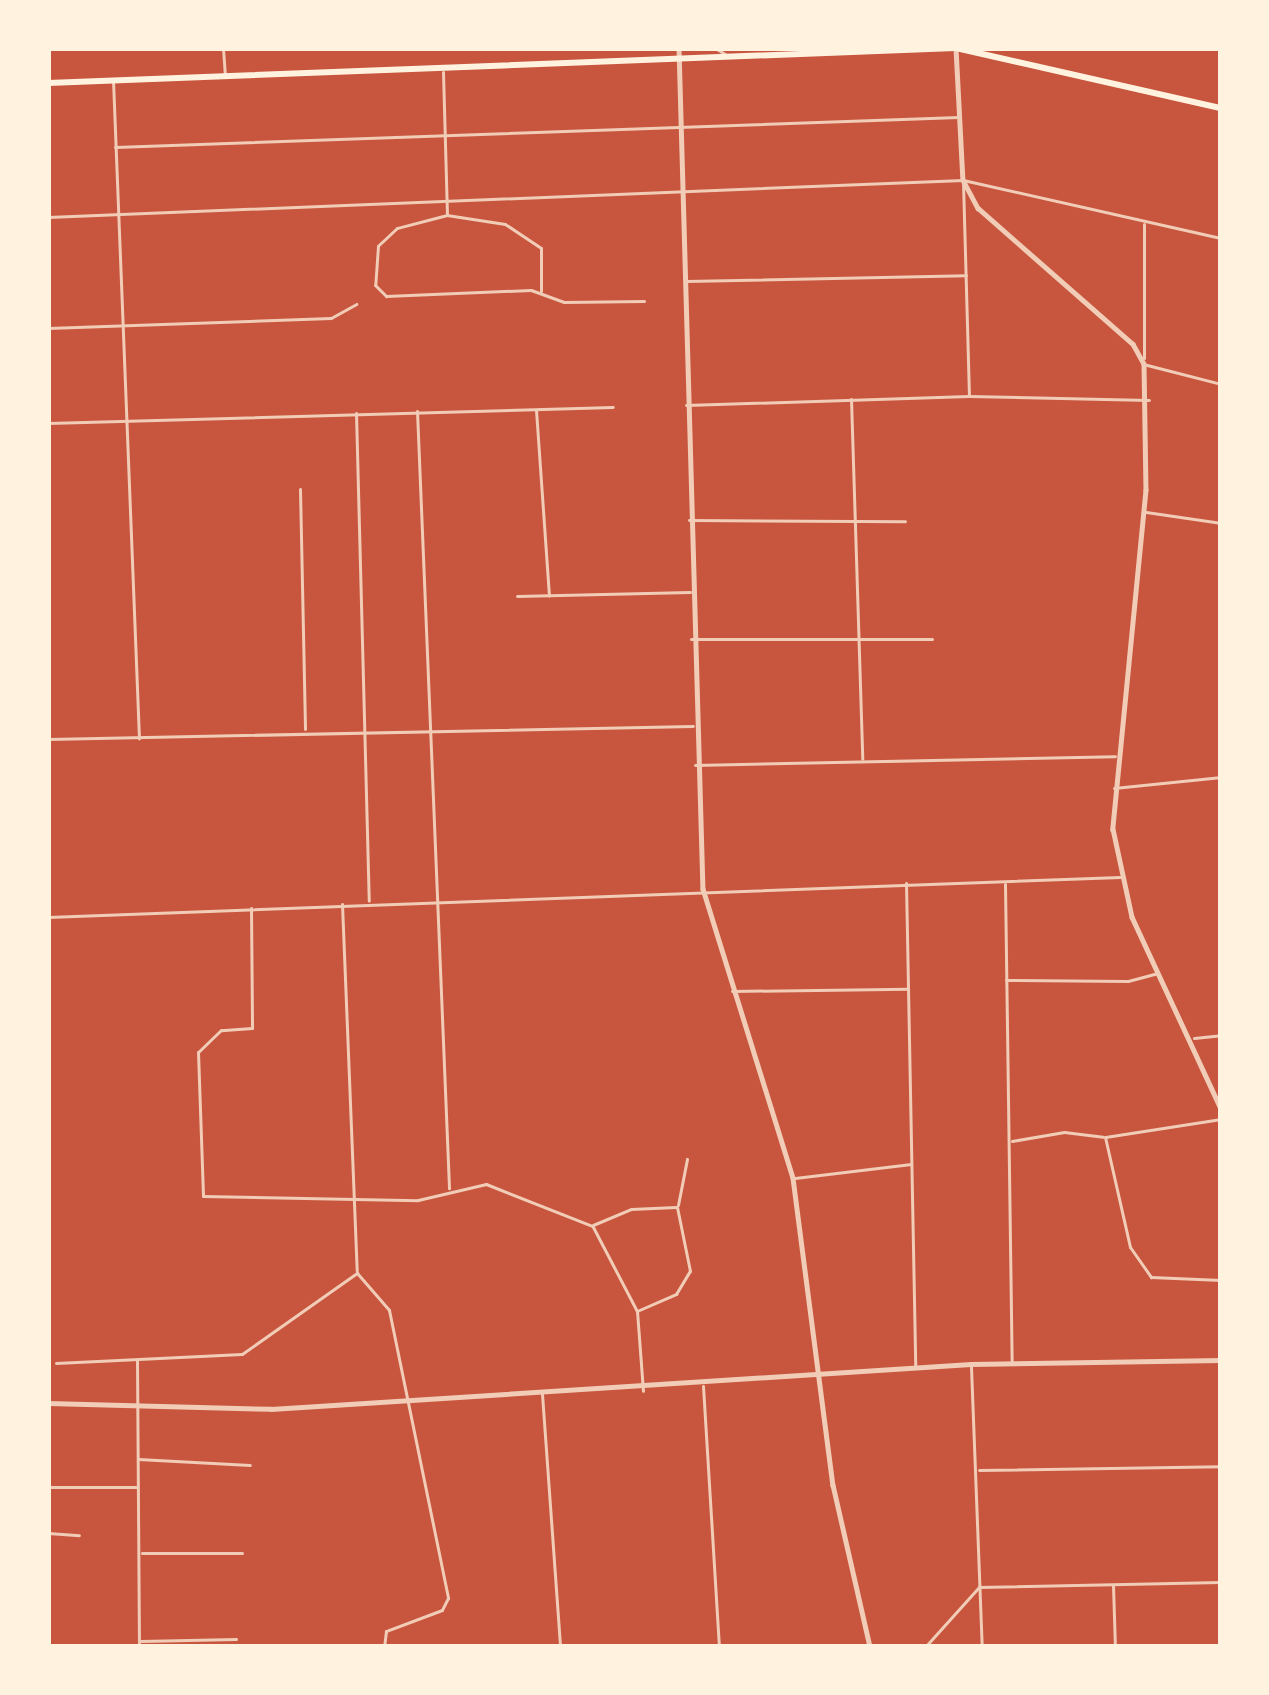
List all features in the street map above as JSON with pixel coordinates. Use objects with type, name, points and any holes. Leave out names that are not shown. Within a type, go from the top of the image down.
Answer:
[{"type":"main road","points":[[48,83],[443,68],[679,52],[726,55],[955,48],[1221,109]]},
{"type":"street","points":[[223,48],[224,75]]},
{"type":"street","points":[[715,48],[726,55]]},
{"type":"street","points":[[955,48],[969,396]]},
{"type":"street","points":[[679,52],[694,764],[703,889],[794,1178],[832,1485],[870,1647]]},
{"type":"street","points":[[443,68],[447,214]]},
{"type":"street","points":[[112,80],[139,738]]},
{"type":"street","points":[[115,147],[960,117]]},
{"type":"street","points":[[963,180],[978,208],[1133,344],[1144,364],[1221,384]]},
{"type":"street","points":[[48,218],[963,180],[1221,238]]},
{"type":"street","points":[[541,291],[543,257],[533,238],[505,224],[447,214],[384,235],[375,285],[386,296],[541,291],[564,302],[644,301]]},
{"type":"street","points":[[1144,220],[1144,364],[1149,400],[1144,512],[1114,788],[1122,877],[1159,973],[1194,1038],[1221,1109]]},
{"type":"street","points":[[684,281],[966,275]]},
{"type":"street","points":[[48,328],[331,318],[356,304]]},
{"type":"street","points":[[686,405],[969,396],[1149,400]]},
{"type":"street","points":[[851,399],[860,521],[862,761]]},
{"type":"street","points":[[48,423],[613,407]]},
{"type":"street","points":[[536,408],[549,596]]},
{"type":"street","points":[[417,411],[428,721],[434,731],[449,1188]]},
{"type":"street","points":[[356,412],[369,903]]},
{"type":"street","points":[[300,489],[305,731]]},
{"type":"street","points":[[1144,512],[1221,524]]},
{"type":"street","points":[[689,520],[905,521]]},
{"type":"street","points":[[517,596],[690,592]]},
{"type":"street","points":[[691,639],[932,639]]},
{"type":"street","points":[[48,740],[305,731],[693,727]]},
{"type":"street","points":[[694,764],[1115,756]]},
{"type":"street","points":[[1114,788],[1221,777]]},
{"type":"street","points":[[48,917],[906,880],[1122,877]]},
{"type":"street","points":[[906,880],[915,1367]]},
{"type":"street","points":[[1005,881],[1012,1362]]},
{"type":"street","points":[[342,904],[357,1273],[389,1310],[448,1598],[442,1610],[386,1631],[384,1647]]},
{"type":"street","points":[[251,908],[252,1028],[221,1030],[198,1052],[203,1196],[218,1202],[353,1195],[418,1200],[449,1188],[486,1184],[592,1226],[637,1311],[643,1391]]},
{"type":"street","points":[[1004,980],[1128,981],[1159,973]]},
{"type":"street","points":[[732,992],[908,988]]},
{"type":"street","points":[[1194,1038],[1221,1035]]},
{"type":"street","points":[[1008,1142],[1064,1132],[1105,1137],[1221,1119]]},
{"type":"street","points":[[1105,1137],[1130,1247],[1151,1276],[1221,1280]]},
{"type":"street","points":[[637,1311],[676,1294],[690,1271],[677,1207],[687,1159]]},
{"type":"street","points":[[794,1178],[911,1164]]},
{"type":"street","points":[[592,1226],[631,1209],[677,1207]]},
{"type":"street","points":[[56,1364],[242,1354],[357,1273]]},
{"type":"street","points":[[137,1359],[139,1644],[236,1639]]},
{"type":"street","points":[[48,1403],[251,1410],[643,1391],[970,1364],[1221,1360]]},
{"type":"street","points":[[970,1364],[982,1647]]},
{"type":"street","points":[[703,1386],[719,1647]]},
{"type":"street","points":[[542,1394],[560,1647]]},
{"type":"street","points":[[136,1459],[250,1465]]},
{"type":"street","points":[[977,1470],[1221,1466]]},
{"type":"street","points":[[48,1487],[137,1486]]},
{"type":"street","points":[[48,1534],[79,1534]]},
{"type":"street","points":[[140,1553],[242,1553]]},
{"type":"street","points":[[926,1647],[979,1587],[1221,1582]]},
{"type":"street","points":[[1112,1583],[1115,1647]]}]
